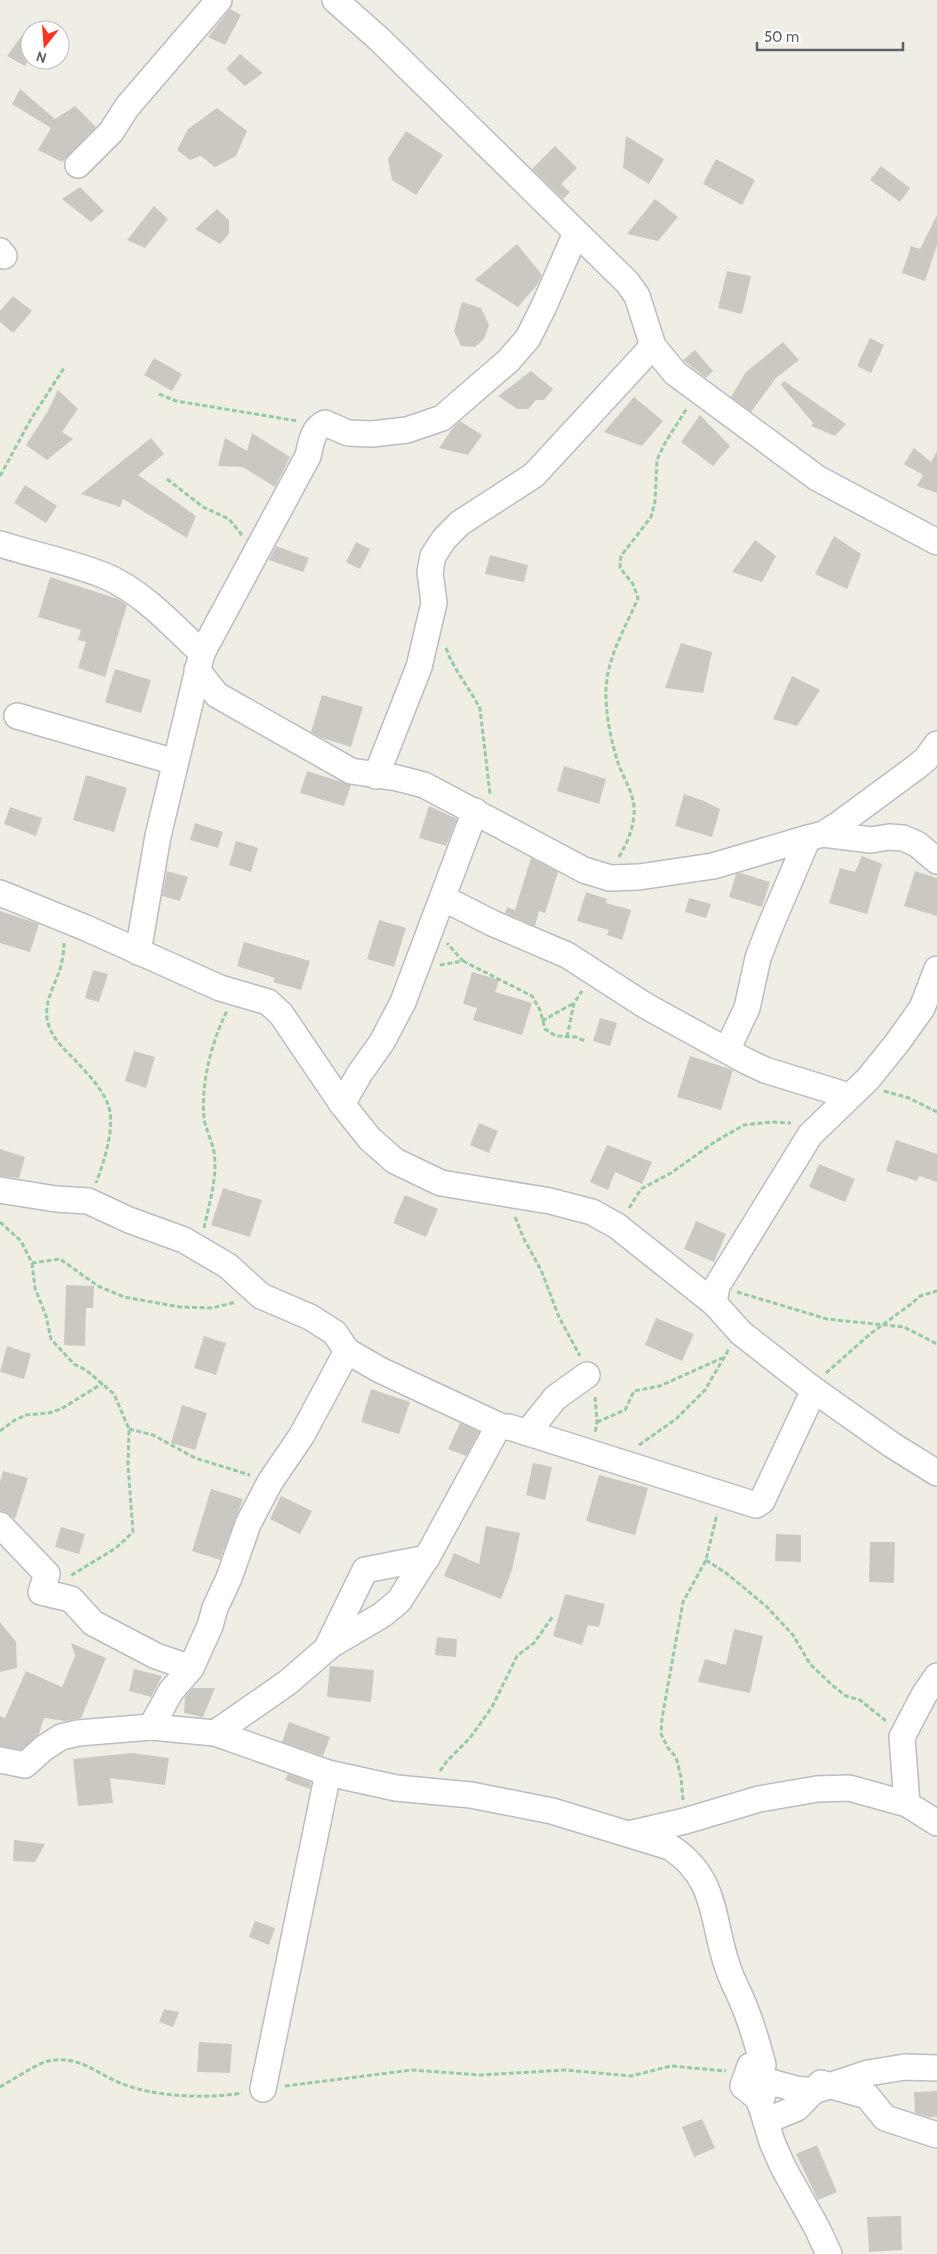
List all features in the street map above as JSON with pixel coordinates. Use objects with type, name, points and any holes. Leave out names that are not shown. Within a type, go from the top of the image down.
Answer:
[{"type":"street","points":[[78,165],[111,132],[127,107],[220,0]]},
{"type":"street","points":[[335,0],[380,39],[627,282],[637,296],[653,346],[676,373],[817,478],[937,542]]},
{"type":"street","points":[[138,952],[158,836],[200,661],[308,456],[313,436],[318,426],[325,423],[348,433],[372,434],[407,430],[442,418],[508,361],[528,338],[576,233]]},
{"type":"street","points":[[376,776],[419,666],[434,603],[430,572],[433,556],[444,539],[460,523],[534,475],[653,346]]},
{"type":"street","points":[[0,544],[104,576],[130,590],[169,622],[200,661],[217,695],[351,771],[397,778],[424,785],[584,870],[608,877],[639,877],[713,866],[816,836],[915,768],[926,759],[937,744]]},
{"type":"street","points":[[17,716],[176,762]]},
{"type":"street","points":[[342,1104],[360,1073],[382,1042],[403,1002],[442,898],[483,816]]},
{"type":"street","points":[[816,836],[870,840],[889,837],[903,838],[917,844],[937,861]]},
{"type":"street","points":[[727,1050],[748,1008],[758,958],[769,929],[816,836]]},
{"type":"street","points":[[0,893],[207,982],[268,1002],[275,1007],[342,1104],[370,1139],[394,1161],[441,1183],[550,1201],[592,1212],[618,1226],[716,1294],[741,1333],[813,1389],[892,1445],[937,1473]]},
{"type":"street","points":[[442,898],[492,923],[567,955],[646,1006],[765,1070],[854,1092]]},
{"type":"street","points":[[716,1294],[799,1152],[819,1123],[854,1092],[897,1043],[922,1008],[937,969]]},
{"type":"street","points":[[0,1190],[88,1202],[201,1249],[228,1266],[261,1296],[310,1317],[335,1333],[347,1351],[380,1370],[502,1427],[527,1433],[756,1505],[762,1501],[813,1389]]},
{"type":"street","points":[[152,1727],[170,1691],[191,1668],[229,1578],[248,1524],[270,1482],[302,1435],[347,1351]]},
{"type":"street","points":[[527,1433],[555,1398],[587,1375]]},
{"type":"street","points":[[215,1733],[287,1683],[327,1648],[382,1615],[399,1601],[426,1558],[498,1427],[502,1427]]},
{"type":"street","points":[[0,1525],[47,1574],[41,1592],[71,1599],[93,1623],[156,1656],[191,1668]]},
{"type":"street","points":[[327,1648],[365,1570],[426,1558]]},
{"type":"street","points":[[907,1804],[902,1737],[924,1695],[937,1676]]},
{"type":"street","points":[[0,1760],[25,1765],[44,1748],[61,1737],[80,1733],[152,1727],[215,1733],[328,1773],[396,1788],[471,1795],[552,1811],[670,1847],[680,1854],[698,1876],[711,1897],[723,1954],[757,2041],[763,2065],[750,2066],[744,2086],[758,2099],[772,2142],[783,2167],[817,2228],[829,2254]]},
{"type":"street","points":[[263,2089],[328,1773]]},
{"type":"street","points":[[629,1834],[759,1800],[817,1789],[849,1788],[907,1804],[937,1824]]},
{"type":"street","points":[[763,2113],[797,2108],[822,2088],[868,2073],[905,2067],[937,2068]]},
{"type":"street","points":[[763,2113],[767,2081],[796,2089],[822,2088],[867,2096],[885,2118],[937,2135]]},
{"type":"path","points":[[0,476],[31,420],[64,368]]},
{"type":"path","points":[[608,877],[629,839],[635,812],[629,787],[618,763],[607,708],[606,687],[612,658],[638,598],[633,584],[620,568],[621,556],[651,517],[655,502],[657,460],[676,424],[700,390]]},
{"type":"path","points":[[159,394],[176,401],[277,417],[318,426]]},
{"type":"path","points":[[167,479],[203,507],[229,519],[243,536],[259,546]]},
{"type":"path","points":[[444,643],[458,676],[480,709],[483,816]]},
{"type":"path","points":[[63,920],[64,945],[60,970],[49,996],[47,1021],[51,1033],[59,1044],[100,1089],[108,1103],[111,1122],[104,1161],[88,1202]]},
{"type":"path","points":[[463,961],[532,996],[540,1010],[545,1029],[556,1036],[585,1041]]},
{"type":"path","points":[[567,1037],[574,1003],[597,974]]},
{"type":"path","points":[[201,1249],[214,1174],[214,1152],[204,1120],[205,1082],[217,1031],[237,993]]},
{"type":"path","points":[[542,1021],[574,1003]]},
{"type":"path","points":[[854,1092],[889,1092],[909,1098],[937,1112]]},
{"type":"path","points":[[618,1226],[641,1189],[671,1173],[716,1141],[744,1125],[772,1122],[819,1123]]},
{"type":"path","points":[[506,1195],[524,1239],[541,1270],[559,1317],[580,1355],[594,1392],[597,1422],[591,1453]]},
{"type":"path","points":[[0,1222],[21,1241],[32,1263],[35,1288],[46,1316],[52,1339],[74,1364],[86,1370],[114,1394],[129,1429],[128,1456],[133,1532],[116,1548],[41,1592]]},
{"type":"path","points":[[32,1263],[60,1260],[98,1286],[124,1297],[180,1307],[212,1308],[261,1296]]},
{"type":"path","points":[[813,1389],[882,1324],[920,1296],[937,1291]]},
{"type":"path","points":[[716,1294],[827,1319],[904,1327],[937,1344]]},
{"type":"path","points":[[616,1461],[676,1419],[705,1390],[722,1357],[741,1333]]},
{"type":"path","points":[[597,1422],[625,1410],[634,1391],[660,1386],[722,1357]]},
{"type":"path","points":[[0,1431],[15,1420],[26,1415],[49,1413],[62,1409],[103,1383]]},
{"type":"path","points":[[129,1429],[153,1434],[195,1458],[270,1482]]},
{"type":"path","points":[[684,1821],[681,1777],[676,1757],[668,1748],[661,1734],[683,1602],[706,1560],[722,1495]]},
{"type":"path","points":[[706,1560],[726,1573],[766,1606],[794,1635],[810,1664],[832,1685],[846,1696],[860,1700],[888,1722],[902,1737]]},
{"type":"path","points":[[426,1792],[447,1761],[470,1738],[492,1708],[517,1656],[534,1643],[553,1616]]},
{"type":"path","points":[[0,2087],[47,2061],[83,2063],[120,2083],[159,2093],[222,2096],[331,2079],[412,2070],[480,2075],[566,2070],[632,2076],[671,2066],[749,2074]]},
{"type":"building","points":[[230,9],[241,15],[225,45],[208,37]]},
{"type":"building","points":[[20,38],[20,63],[7,56]]},
{"type":"building","points":[[240,54],[263,73],[245,86],[226,69]]},
{"type":"building","points":[[20,89],[55,119],[75,106],[96,127],[62,162],[38,150],[51,128],[12,104]]},
{"type":"building","points":[[217,108],[247,131],[236,156],[215,167],[201,156],[190,160],[177,150],[188,129]]},
{"type":"building","points":[[406,131],[443,155],[416,195],[392,180],[388,159]]},
{"type":"building","points":[[626,136],[664,159],[649,184],[623,168]]},
{"type":"building","points":[[555,146],[577,168],[561,184],[570,192],[563,199],[532,169]]},
{"type":"building","points":[[716,159],[755,180],[742,205],[703,184]]},
{"type":"building","points":[[881,166],[910,188],[900,202],[870,180]]},
{"type":"building","points":[[80,187],[104,211],[91,222],[62,199]]},
{"type":"building","points":[[655,199],[678,217],[658,241],[627,234]]},
{"type":"building","points":[[154,206],[168,219],[145,248],[127,240]]},
{"type":"building","points":[[217,209],[229,220],[229,234],[220,244],[195,229]]},
{"type":"building","points":[[937,215],[937,245],[925,281],[902,273],[911,246],[920,249]]},
{"type":"building","points":[[517,244],[542,275],[537,285],[518,307],[475,280]]},
{"type":"building","points":[[727,271],[751,276],[742,314],[718,308]]},
{"type":"building","points":[[13,296],[32,311],[13,333],[0,322],[0,311]]},
{"type":"building","points":[[462,302],[481,308],[489,325],[484,339],[475,347],[461,346],[454,331]]},
{"type":"building","points":[[870,338],[884,345],[871,373],[857,366]]},
{"type":"building","points":[[783,342],[799,360],[776,378],[751,412],[731,397],[746,372]]},
{"type":"building","points":[[695,350],[713,371],[706,378],[683,360]]},
{"type":"building","points":[[154,358],[182,374],[172,391],[144,375]]},
{"type":"building","points":[[531,371],[553,389],[544,400],[536,400],[528,409],[517,409],[498,396]]},
{"type":"building","points":[[784,381],[846,424],[835,436],[811,426],[813,423],[781,385]]},
{"type":"building","points":[[58,390],[78,409],[62,432],[73,439],[47,460],[26,445],[48,411]]},
{"type":"building","points":[[634,397],[663,421],[642,446],[604,432]]},
{"type":"building","points":[[700,415],[730,446],[713,466],[681,442]]},
{"type":"building","points":[[460,421],[482,435],[468,455],[439,448]]},
{"type":"building","points":[[252,433],[290,457],[275,487],[243,467],[218,466],[225,438],[247,451]]},
{"type":"building","points":[[151,438],[164,454],[138,475],[196,516],[187,538],[123,499],[120,507],[81,494]]},
{"type":"building","points":[[914,448],[931,462],[937,451],[937,493],[917,486],[923,475],[904,464]]},
{"type":"building","points":[[25,485],[57,506],[46,523],[14,503]]},
{"type":"building","points":[[834,536],[861,554],[847,589],[815,574]]},
{"type":"building","points":[[755,540],[776,556],[762,582],[732,572]]},
{"type":"building","points":[[356,542],[370,549],[360,569],[346,562]]},
{"type":"building","points":[[276,546],[309,558],[303,572],[269,560]]},
{"type":"building","points":[[490,555],[528,565],[524,582],[485,574]]},
{"type":"building","points":[[50,577],[118,599],[127,605],[105,677],[78,668],[86,642],[78,640],[81,630],[38,617]]},
{"type":"building","points":[[681,643],[712,652],[703,693],[665,688]]},
{"type":"building","points":[[115,669],[151,680],[141,713],[105,702]]},
{"type":"building","points":[[792,676],[820,690],[797,726],[773,719]]},
{"type":"building","points":[[322,695],[363,707],[351,747],[322,738],[311,732]]},
{"type":"building","points":[[564,766],[606,779],[599,804],[557,791]]},
{"type":"building","points":[[307,771],[351,785],[344,806],[300,793]]},
{"type":"building","points":[[86,775],[127,788],[114,832],[73,820]]},
{"type":"building","points":[[684,794],[720,809],[712,837],[675,826]]},
{"type":"building","points":[[429,806],[457,819],[446,846],[419,838]]},
{"type":"building","points":[[10,807],[42,818],[36,836],[4,824]]},
{"type":"building","points":[[195,823],[223,832],[218,848],[190,840]]},
{"type":"building","points":[[236,841],[258,848],[251,872],[229,865]]},
{"type":"building","points":[[862,856],[882,864],[867,914],[829,903],[840,868],[855,872]]},
{"type":"building","points":[[531,858],[558,872],[545,913],[539,911],[535,926],[505,913],[507,907],[515,910]]},
{"type":"building","points":[[167,871],[188,877],[180,901],[162,896]]},
{"type":"building","points":[[915,871],[937,878],[937,916],[904,906]]},
{"type":"building","points":[[741,873],[770,882],[762,907],[729,897],[736,874]]},
{"type":"building","points":[[586,892],[607,899],[606,903],[631,910],[622,940],[607,935],[609,930],[577,921]]},
{"type":"building","points":[[689,898],[711,904],[706,918],[685,912]]},
{"type":"building","points":[[0,911],[39,924],[30,952],[0,943]]},
{"type":"building","points":[[379,920],[406,928],[394,967],[367,959]]},
{"type":"building","points":[[244,942],[310,961],[301,990],[273,982],[275,978],[237,966]]},
{"type":"building","points":[[93,970],[108,974],[99,1002],[85,998]]},
{"type":"building","points":[[472,972],[499,980],[495,992],[532,1003],[522,1035],[473,1020],[477,1008],[463,1004]]},
{"type":"building","points":[[600,1018],[617,1023],[610,1046],[593,1041]]},
{"type":"building","points":[[134,1051],[155,1057],[146,1088],[125,1081]]},
{"type":"building","points":[[690,1056],[733,1070],[721,1110],[677,1097]]},
{"type":"building","points":[[479,1123],[498,1131],[489,1153],[470,1145]]},
{"type":"building","points":[[896,1140],[937,1154],[937,1182],[919,1176],[917,1181],[886,1171]]},
{"type":"building","points":[[607,1145],[652,1162],[642,1184],[615,1172],[608,1190],[590,1182]]},
{"type":"building","points":[[0,1149],[25,1157],[19,1178],[0,1176]]},
{"type":"building","points":[[819,1164],[855,1179],[845,1202],[809,1187]]},
{"type":"building","points":[[223,1188],[262,1200],[250,1237],[211,1225]]},
{"type":"building","points":[[405,1195],[438,1209],[426,1237],[393,1223]]},
{"type":"building","points":[[696,1221],[726,1234],[714,1262],[684,1249]]},
{"type":"building","points":[[66,1285],[94,1286],[93,1308],[86,1308],[85,1346],[64,1345]]},
{"type":"building","points":[[656,1318],[694,1334],[682,1361],[645,1345]]},
{"type":"building","points":[[204,1336],[226,1343],[216,1375],[194,1368]]},
{"type":"building","points":[[7,1346],[31,1354],[24,1379],[0,1372]]},
{"type":"building","points":[[371,1389],[410,1402],[399,1434],[361,1422]]},
{"type":"building","points":[[182,1405],[207,1413],[195,1450],[171,1443]]},
{"type":"building","points":[[460,1423],[479,1432],[466,1456],[448,1449]]},
{"type":"building","points":[[533,1463],[552,1467],[545,1500],[526,1495]]},
{"type":"building","points":[[3,1471],[28,1478],[15,1519],[4,1511],[0,1511],[0,1482]]},
{"type":"building","points":[[599,1475],[648,1488],[635,1535],[586,1521]]},
{"type":"building","points":[[211,1489],[243,1499],[220,1560],[192,1551]]},
{"type":"building","points":[[281,1496],[312,1511],[300,1534],[270,1519]]},
{"type":"building","points":[[486,1526],[520,1533],[512,1570],[501,1599],[444,1576],[454,1553],[479,1564]]},
{"type":"building","points":[[61,1527],[85,1534],[79,1554],[55,1547]]},
{"type":"building","points":[[776,1534],[801,1535],[801,1562],[775,1561]]},
{"type":"building","points":[[870,1542],[895,1542],[894,1583],[869,1582]]},
{"type":"building","points":[[565,1594],[605,1604],[599,1627],[588,1625],[582,1645],[553,1636]]},
{"type":"building","points":[[0,1622],[16,1642],[17,1668],[0,1672]]},
{"type":"building","points":[[734,1629],[763,1636],[750,1693],[698,1682],[705,1659],[726,1665]]},
{"type":"building","points":[[437,1637],[457,1639],[456,1657],[435,1655]]},
{"type":"building","points":[[71,1643],[106,1658],[81,1718],[65,1721],[44,1718],[39,1734],[21,1750],[0,1746],[0,1716],[5,1718],[26,1671],[62,1687],[75,1656]]},
{"type":"building","points":[[330,1666],[374,1670],[371,1702],[327,1697]]},
{"type":"building","points":[[134,1669],[162,1676],[151,1697],[129,1691]]},
{"type":"building","points":[[192,1688],[215,1688],[203,1717],[184,1713],[185,1697]]},
{"type":"building","points":[[289,1722],[330,1737],[323,1756],[282,1742]]},
{"type":"building","points":[[132,1753],[169,1758],[165,1785],[110,1778],[113,1803],[78,1806],[73,1759]]},
{"type":"building","points":[[288,1774],[311,1782],[310,1789],[285,1780]]},
{"type":"building","points":[[14,1840],[45,1844],[35,1862],[13,1861]]},
{"type":"building","points":[[255,1921],[275,1928],[269,1945],[249,1937]]},
{"type":"building","points":[[164,2009],[179,2012],[173,2027],[159,2022]]},
{"type":"building","points":[[199,2042],[232,2044],[230,2073],[197,2072]]},
{"type":"building","points":[[937,2091],[937,2117],[915,2113],[914,2092]]},
{"type":"building","points":[[702,2119],[715,2148],[694,2157],[682,2127]]},
{"type":"building","points":[[817,2145],[837,2192],[818,2200],[796,2154]]},
{"type":"building","points":[[901,2216],[902,2250],[869,2252],[867,2217]]}]
